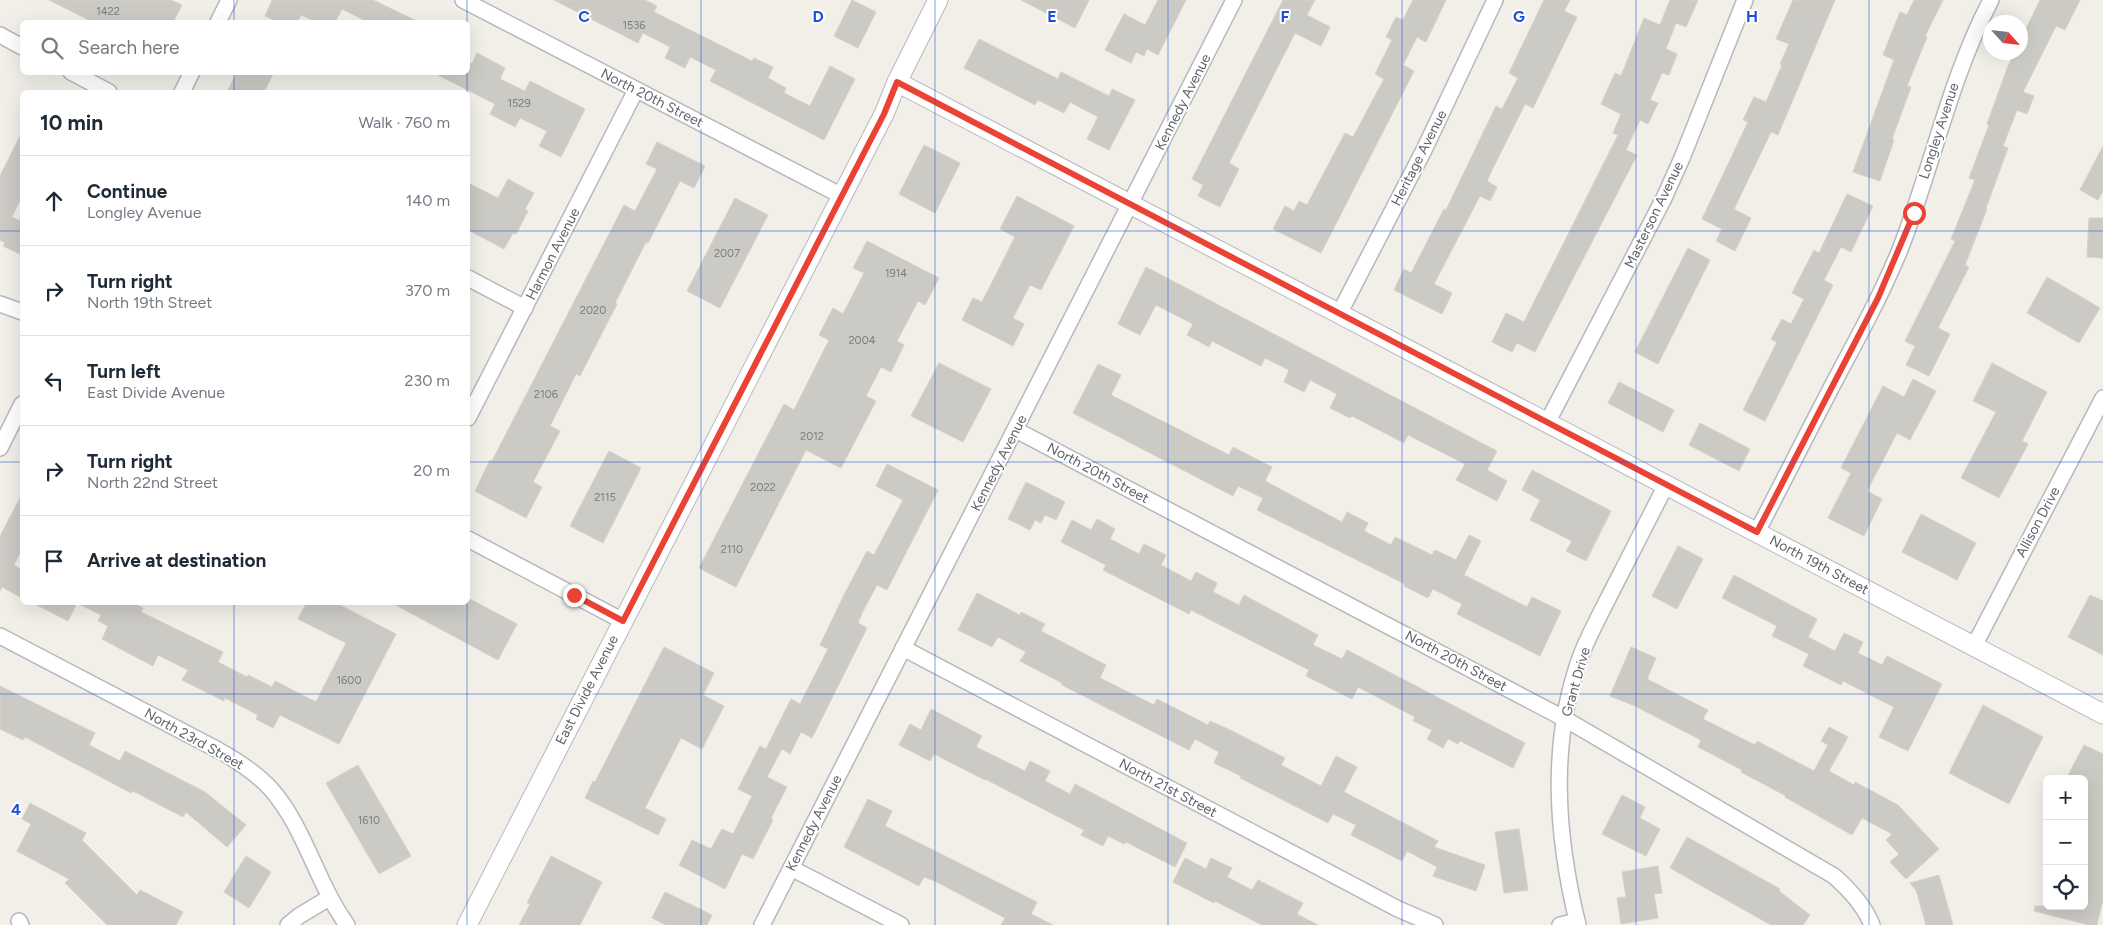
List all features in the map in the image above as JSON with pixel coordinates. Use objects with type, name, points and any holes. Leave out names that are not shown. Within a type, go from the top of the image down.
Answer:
[{"type":"street","points":[[219,20],[229,0]]},
{"type":"street","name":"North 20th Street","points":[[463,0],[842,196]]},
{"type":"street","name":"East Divide Avenue","points":[[467,925],[884,114],[897,82],[938,0]]},
{"type":"street","name":"Kennedy Avenue","points":[[762,925],[1234,0]]},
{"type":"street","name":"Heritage Avenue","points":[[1339,314],[1424,150],[1495,0]]},
{"type":"street","name":"Masterson Avenue","points":[[1547,422],[1664,198],[1682,158],[1745,0]]},
{"type":"street","name":"Longley Avenue","points":[[1757,532],[1878,298],[1894,262],[1914,213],[1956,79],[1991,0]]},
{"type":"street","points":[[0,35],[20,46]]},
{"type":"street","points":[[77,75],[105,90]]},
{"type":"street","points":[[183,90],[190,75]]},
{"type":"street","name":"North 19th Street","points":[[897,82],[2103,714]]},
{"type":"street","name":"Harmon Avenue","points":[[470,414],[636,90]]},
{"type":"street","points":[[470,279],[525,308]]},
{"type":"street","points":[[0,304],[20,311]]},
{"type":"street","name":"Allison Drive","points":[[1974,646],[2103,398]]},
{"type":"street","points":[[0,448],[20,408]]},
{"type":"street","name":"North 20th Street","points":[[1016,430],[1565,719],[1834,876],[1848,888],[1859,902],[1872,925]]},
{"type":"street","name":"Grant Drive","points":[[1577,923],[1563,853],[1558,809],[1559,764],[1565,719],[1575,674],[1590,635],[1666,485]]},
{"type":"street","points":[[470,540],[623,621]]},
{"type":"street","name":"North 23rd Street","points":[[0,636],[218,750],[246,767],[269,787],[287,812],[329,898],[346,925]]},
{"type":"street","name":"North 21st Street","points":[[903,648],[1398,909],[1435,925]]},
{"type":"street","points":[[791,868],[901,925]]},
{"type":"street","points":[[288,925],[329,898]]},
{"type":"street","points":[[1560,925],[1577,923]]},
{"type":"building","points":[[49,0],[171,0],[182,5],[174,20],[89,20]]},
{"type":"building","points":[[272,0],[373,0],[415,20],[364,20],[342,9],[336,20],[312,20],[301,15],[298,20],[274,20],[265,16]]},
{"type":"building","points":[[554,0],[645,0],[657,6],[654,12],[752,61],[754,58],[773,67],[768,78],[786,88],[784,93],[810,106],[830,66],[855,79],[824,140],[710,81],[716,70],[690,57],[685,68],[665,58],[670,47],[643,33],[638,43]]},
{"type":"building","points":[[852,0],[876,12],[858,48],[834,36]]},
{"type":"building","points":[[1021,0],[1089,0],[1075,28]]},
{"type":"building","points":[[1158,0],[1186,0],[1158,55],[1147,49],[1144,56],[1136,52],[1131,63],[1105,50],[1124,14],[1145,25]]},
{"type":"building","points":[[1283,0],[1315,0],[1307,15],[1330,27],[1321,46],[1295,33],[1229,163],[1239,169],[1220,207],[1198,196],[1203,185],[1192,179]]},
{"type":"building","points":[[1413,0],[1446,0],[1426,42],[1417,37],[1403,65],[1414,71],[1321,253],[1273,229],[1285,206],[1294,211],[1299,201],[1307,205],[1345,133],[1353,137],[1384,79],[1375,74],[1392,40],[1386,37],[1396,17],[1403,20]]},
{"type":"building","points":[[1544,0],[1570,0],[1564,11],[1577,17],[1533,108],[1525,104],[1492,170],[1487,181],[1497,187],[1490,201],[1480,196],[1434,284],[1452,293],[1442,314],[1394,290],[1404,269],[1411,273],[1444,209],[1446,210],[1496,106],[1502,109],[1518,78],[1509,73]]},
{"type":"building","points":[[1670,0],[1698,0],[1686,27],[1676,23],[1666,49],[1677,54],[1669,75],[1662,73],[1650,100],[1658,103],[1648,124],[1640,120],[1626,150],[1637,155],[1535,352],[1517,343],[1512,352],[1492,342],[1506,313],[1524,322],[1618,135],[1613,133],[1621,114],[1601,104],[1615,73],[1621,76],[1644,18],[1660,25]]},
{"type":"building","points":[[1793,0],[1835,0],[1778,135],[1771,132],[1734,209],[1751,218],[1735,251],[1716,241],[1722,229],[1702,219],[1748,122],[1743,120],[1754,97],[1766,102],[1782,65],[1780,64],[1789,44],[1776,39]]},
{"type":"building","points":[[1914,0],[1943,0],[1925,36],[1927,37],[1907,86],[1911,87],[1892,139],[1894,140],[1880,181],[1853,172],[1894,60],[1883,55],[1900,12],[1907,15]]},
{"type":"building","points":[[2040,0],[2080,0],[2065,30],[2056,26],[2023,92],[2034,96],[2027,114],[2017,110],[2003,146],[2008,148],[1965,265],[1969,267],[1938,328],[1950,334],[1929,376],[1906,365],[1915,346],[1905,341],[1955,241],[1951,239],[1975,180],[1969,178],[2008,66],[2011,60],[2028,60],[2028,25]]},
{"type":"building","points":[[979,39],[1058,79],[1061,72],[1109,96],[1112,89],[1135,100],[1109,150],[1087,139],[1098,117],[1070,102],[1064,113],[1038,100],[1035,105],[964,68]]},
{"type":"building","points":[[477,53],[505,68],[500,79],[525,91],[530,81],[585,109],[561,157],[539,146],[547,131],[520,118],[515,127],[490,114],[495,104],[438,75],[470,75],[470,63],[472,64]]},
{"type":"building","points":[[236,75],[272,75],[265,90],[228,90]]},
{"type":"building","points":[[20,136],[20,200],[12,217],[20,221],[20,254],[3,246],[5,243],[0,240],[0,176]]},
{"type":"building","points":[[657,142],[705,166],[694,188],[680,181],[648,243],[646,242],[580,376],[576,374],[550,426],[560,431],[533,482],[542,487],[526,518],[475,491],[624,205],[635,211],[657,169],[646,164]]},
{"type":"building","points":[[924,145],[960,163],[935,213],[899,194]]},
{"type":"building","points":[[2103,146],[2103,191],[2098,200],[2080,190]]},
{"type":"building","points":[[508,179],[534,193],[525,209],[528,211],[516,234],[513,233],[504,249],[470,231],[470,184],[498,198]]},
{"type":"building","points":[[1847,194],[1873,206],[1851,252],[1841,247],[1824,280],[1833,285],[1765,421],[1743,410],[1777,342],[1771,339],[1782,319],[1791,324],[1804,299],[1792,293],[1814,250],[1819,253]]},
{"type":"building","points":[[1017,196],[1074,226],[1041,290],[1030,285],[1013,318],[1024,324],[1013,346],[962,320],[973,298],[982,302],[1015,237],[1000,229]]},
{"type":"building","points":[[735,198],[768,215],[720,308],[687,291]]},
{"type":"building","points":[[2089,218],[2103,218],[2103,258],[2087,257]]},
{"type":"building","points":[[867,241],[939,278],[925,305],[918,301],[897,341],[904,345],[891,372],[881,367],[866,396],[876,401],[841,468],[806,450],[736,587],[699,568],[784,404],[794,410],[829,340],[819,335],[833,308],[843,314],[864,273],[853,268]]},
{"type":"building","points":[[1688,248],[1710,260],[1658,364],[1635,352]]},
{"type":"building","points":[[1146,267],[1497,451],[1487,470],[1507,481],[1497,501],[1456,480],[1465,464],[1408,435],[1404,443],[1352,416],[1350,418],[1330,408],[1337,394],[1310,380],[1304,392],[1284,382],[1289,370],[1265,358],[1261,366],[1212,341],[1209,347],[1187,335],[1193,324],[1156,305],[1140,335],[1118,324]]},
{"type":"building","points":[[2047,277],[2100,308],[2079,343],[2027,313]]},
{"type":"building","points":[[939,363],[991,389],[963,442],[911,416]]},
{"type":"building","points":[[1992,363],[2047,392],[2022,441],[2028,444],[1999,498],[1961,478],[1996,412],[1973,401]]},
{"type":"building","points":[[1098,364],[1121,375],[1111,395],[1229,455],[1233,447],[1272,467],[1265,481],[1342,522],[1347,512],[1368,523],[1364,531],[1391,545],[1395,537],[1432,555],[1435,550],[1456,560],[1469,535],[1481,541],[1464,575],[1527,607],[1532,597],[1561,611],[1540,656],[1457,614],[1462,604],[1433,589],[1428,598],[1404,586],[1405,584],[1257,510],[1263,498],[1238,486],[1233,496],[1073,413]]},
{"type":"building","points":[[1913,379],[1936,391],[1910,440],[1897,433],[1867,491],[1882,499],[1864,536],[1828,518],[1851,473],[1841,468],[1883,386],[1904,397]]},
{"type":"building","points":[[1619,382],[1674,410],[1663,432],[1608,403]]},
{"type":"building","points":[[1700,423],[1750,449],[1739,471],[1689,445]]},
{"type":"building","points":[[609,451],[641,468],[603,543],[570,526]]},
{"type":"building","points":[[887,464],[938,490],[887,590],[877,585],[863,611],[858,623],[867,628],[812,738],[801,732],[790,754],[782,749],[767,777],[787,787],[753,859],[742,854],[725,889],[679,865],[692,840],[711,849],[722,829],[733,834],[752,796],[738,789],[760,746],[766,749],[791,699],[800,704],[828,649],[820,645],[844,595],[867,551],[874,555],[903,500],[876,486]]},
{"type":"building","points":[[1532,470],[1611,511],[1586,561],[1566,551],[1572,541],[1530,520],[1540,500],[1522,490]]},
{"type":"building","points":[[1026,482],[1065,502],[1056,520],[1045,515],[1041,523],[1035,520],[1030,530],[1008,519]]},
{"type":"building","points":[[20,498],[20,553],[14,565],[20,569],[20,597],[2,587],[0,591],[0,536]]},
{"type":"building","points":[[1921,514],[1976,543],[1957,580],[1902,552]]},
{"type":"building","points":[[1097,519],[1115,529],[1110,539],[1139,554],[1144,544],[1166,555],[1161,565],[1191,581],[1196,572],[1217,583],[1213,592],[1239,605],[1244,595],[1318,635],[1313,645],[1342,659],[1347,650],[1525,743],[1513,768],[1460,741],[1458,744],[1448,739],[1443,748],[1427,739],[1432,730],[1413,721],[1415,717],[1358,687],[1352,699],[1306,676],[1309,670],[1191,610],[1189,614],[1103,570],[1106,565],[1061,542],[1072,520],[1091,530]]},
{"type":"building","points":[[1678,546],[1703,559],[1677,609],[1652,596]]},
{"type":"building","points":[[1734,575],[1817,619],[1808,637],[1835,651],[1844,633],[1863,642],[1858,653],[1882,665],[1887,656],[1942,684],[1908,751],[1879,737],[1894,707],[1843,681],[1841,685],[1803,666],[1809,654],[1772,636],[1777,626],[1722,598]]},
{"type":"building","points":[[977,593],[1020,615],[1021,612],[1045,624],[1041,631],[1106,665],[1100,678],[1154,705],[1157,699],[1208,725],[1210,721],[1230,730],[1285,758],[1281,765],[1321,786],[1336,756],[1357,767],[1344,792],[1438,841],[1434,847],[1485,865],[1476,891],[1433,876],[1437,867],[1407,851],[1402,861],[1351,835],[1356,825],[1333,814],[1328,823],[1240,778],[1241,776],[1214,763],[1219,752],[1195,739],[1189,750],[1062,685],[1062,683],[1020,661],[1026,652],[998,637],[992,647],[958,630]]},
{"type":"building","points":[[2090,595],[2103,601],[2103,655],[2068,637]]},
{"type":"building","points":[[470,599],[517,624],[498,660],[396,605],[470,605]]},
{"type":"building","points":[[37,605],[76,605],[68,621]]},
{"type":"building","points":[[81,605],[137,605],[143,608],[141,612],[223,652],[218,662],[272,687],[275,681],[316,702],[346,643],[298,619],[305,605],[340,605],[396,634],[339,744],[280,715],[273,728],[256,719],[258,715],[225,698],[224,701],[182,680],[188,670],[158,655],[153,666],[102,639],[108,626],[98,621],[101,615]]},
{"type":"building","points":[[664,647],[714,673],[703,695],[724,706],[702,749],[681,738],[645,808],[666,819],[658,835],[585,798]]},
{"type":"building","points":[[1631,647],[1656,658],[1647,679],[1708,710],[1703,719],[1755,745],[1757,741],[1814,771],[1828,745],[1821,741],[1829,727],[1848,737],[1829,771],[1854,785],[1855,782],[1898,805],[1939,849],[1906,879],[1890,862],[1899,854],[1886,840],[1892,834],[1862,818],[1852,835],[1741,772],[1742,770],[1698,747],[1701,740],[1635,706],[1610,696]]},
{"type":"building","points":[[0,686],[95,733],[89,745],[120,761],[125,751],[205,792],[246,825],[227,847],[186,812],[183,817],[133,791],[131,793],[25,737],[23,740],[0,729]]},
{"type":"building","points":[[1983,705],[2043,737],[2009,804],[1949,773]]},
{"type":"building","points":[[931,709],[982,736],[976,747],[1025,771],[1030,761],[1050,771],[1045,781],[1070,794],[1075,784],[1187,843],[1175,867],[1126,842],[1124,844],[1108,836],[1103,846],[1081,835],[1084,830],[985,779],[934,754],[930,761],[899,745],[910,724],[921,730]]},
{"type":"building","points":[[2084,745],[2103,754],[2103,900],[2097,925],[2089,925],[2034,911],[2035,906],[2043,906],[2043,910],[2088,910],[2088,775],[2068,775]]},
{"type":"building","points":[[358,765],[411,856],[379,874],[326,783]]},
{"type":"building","points":[[1622,795],[1645,807],[1640,818],[1660,829],[1646,856],[1602,834]]},
{"type":"building","points":[[868,799],[892,811],[885,826],[1037,902],[1031,914],[1053,925],[1001,925],[1005,918],[935,881],[924,877],[919,886],[844,847]]},
{"type":"building","points":[[30,803],[86,833],[82,840],[137,895],[140,890],[183,912],[176,925],[107,925],[65,883],[69,879],[17,851],[31,824],[22,819]]},
{"type":"building","points":[[1519,829],[1528,890],[1504,893],[1495,832]]},
{"type":"building","points":[[1687,837],[1780,889],[1779,891],[1810,915],[1803,925],[1771,925],[1670,868]]},
{"type":"building","points":[[246,856],[271,872],[249,908],[224,892]]},
{"type":"building","points":[[551,856],[602,882],[580,925],[519,925],[530,904],[527,903]]},
{"type":"building","points":[[1185,858],[1206,869],[1211,858],[1232,868],[1227,877],[1252,890],[1258,880],[1303,903],[1297,914],[1318,925],[1262,925],[1215,901],[1214,903],[1173,882]]},
{"type":"building","points":[[1658,866],[1662,893],[1654,894],[1658,918],[1621,924],[1617,898],[1626,897],[1622,872]]},
{"type":"building","points":[[1939,875],[1953,925],[1926,925],[1916,890],[1910,883]]},
{"type":"building","points":[[665,892],[712,915],[707,925],[666,925],[652,918]]},
{"type":"route","points":[[574,595],[623,621],[884,114],[897,82],[1757,532],[1878,298],[1914,213]]}]
